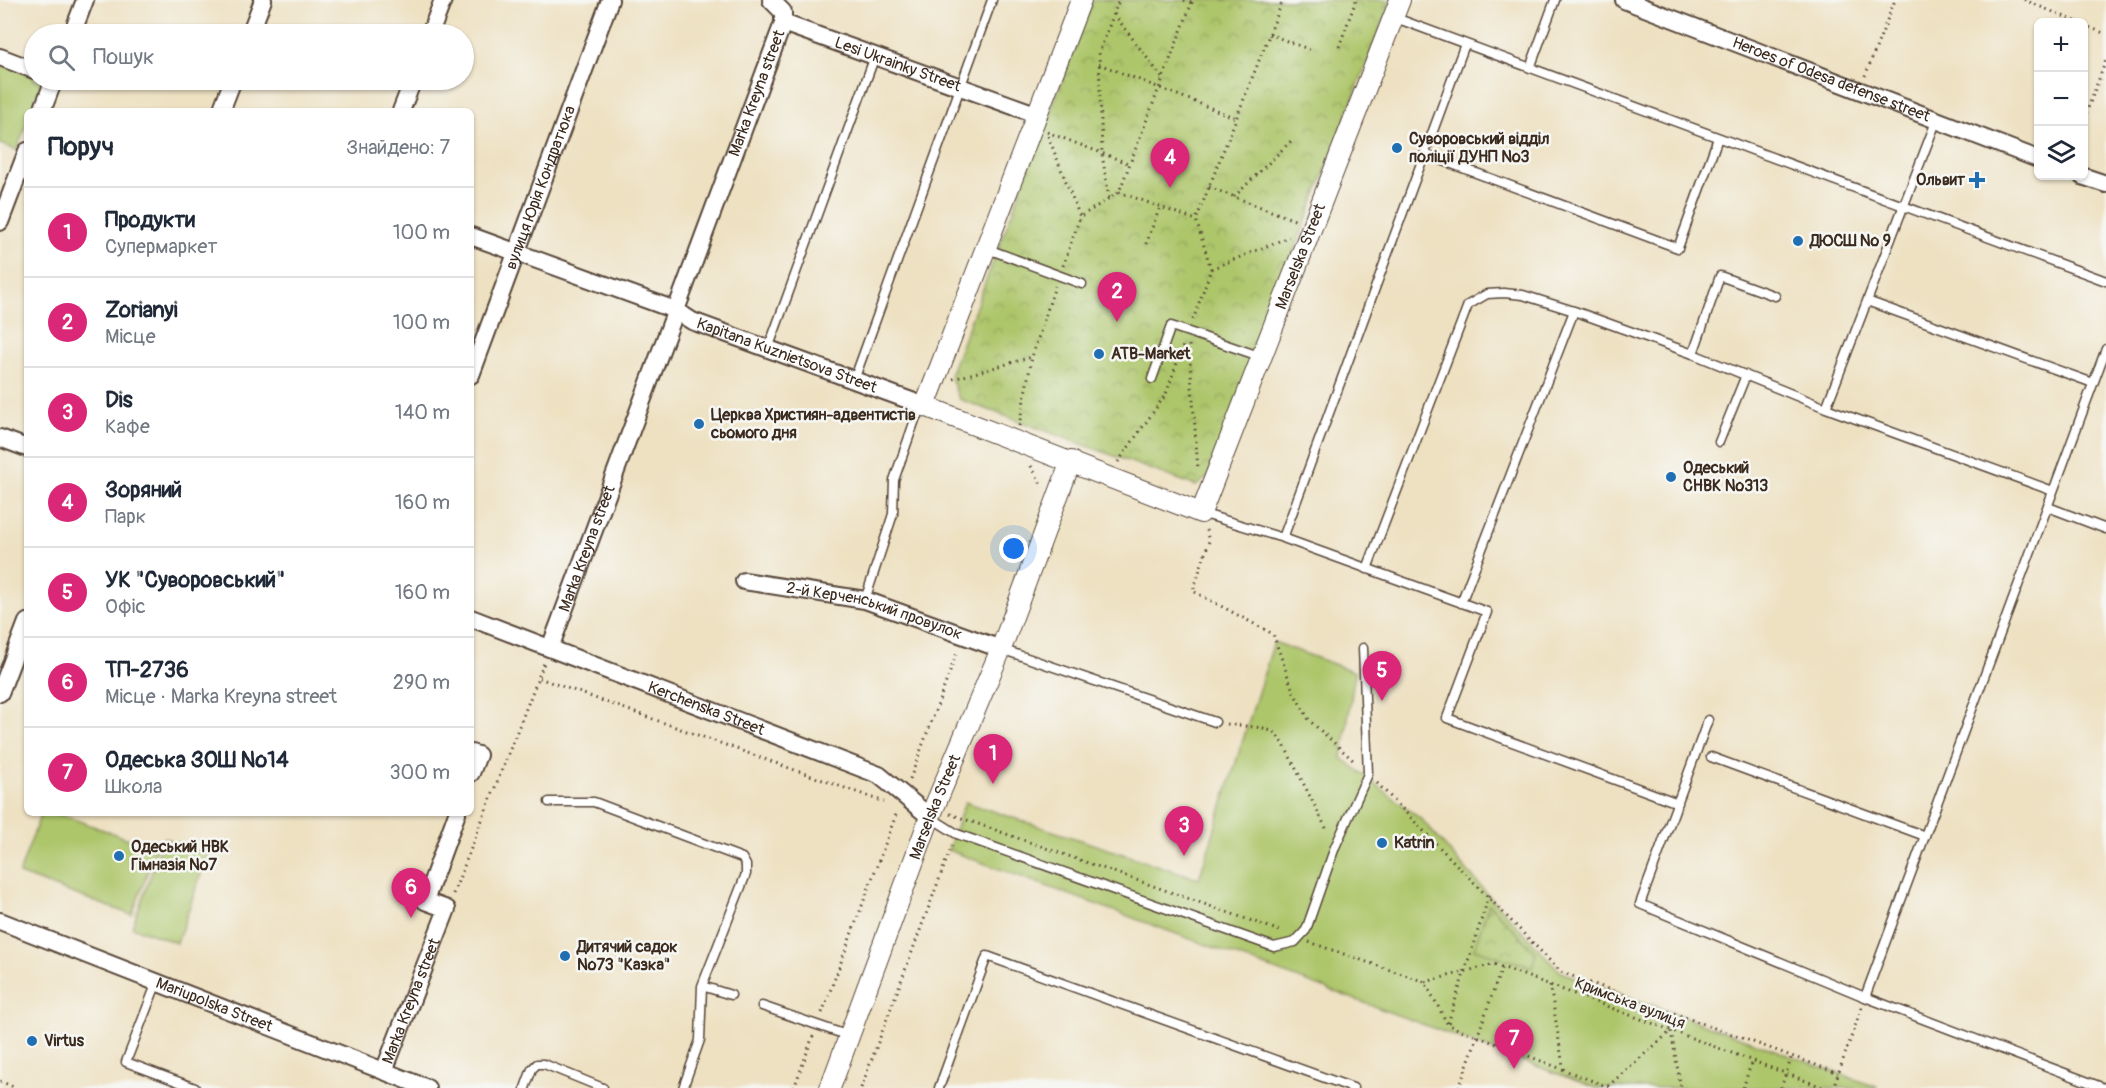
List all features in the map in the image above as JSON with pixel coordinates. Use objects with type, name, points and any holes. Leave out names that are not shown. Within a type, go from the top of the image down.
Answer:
[{"type":"street","points":[[76,24],[85,0]]},
{"type":"street","points":[[254,24],[263,0]]},
{"type":"street","points":[[434,24],[443,0]]},
{"type":"street","name":"вулиця Юрія Кондратюка","points":[[474,367],[610,0]]},
{"type":"street","points":[[771,0],[777,3],[783,12],[783,23]]},
{"type":"street","points":[[925,405],[985,248],[1039,125],[1081,0]]},
{"type":"street","name":"Heroes of Odesa defense street","points":[[1624,0],[2034,157]]},
{"type":"street","name":"Marselska Street","points":[[1201,513],[1397,9]]},
{"type":"street","name":"Lesi Ukrainky Street","points":[[783,23],[960,88],[1039,125]]},
{"type":"street","name":"Marka Kreyna street","points":[[550,648],[783,23]]},
{"type":"street","points":[[0,57],[24,66]]},
{"type":"street","points":[[43,108],[50,90]]},
{"type":"street","points":[[222,108],[229,90]]},
{"type":"street","points":[[402,108],[409,90]]},
{"type":"street","points":[[0,222],[24,159]]},
{"type":"street","points":[[2088,178],[2106,184]]},
{"type":"street","name":"Kapitana Kuznietsova Street","points":[[474,237],[675,310],[692,321],[1016,439],[1201,513]]},
{"type":"street","points":[[0,438],[24,447]]},
{"type":"street","name":"Marselska Street","points":[[830,1088],[930,817],[1001,649],[1071,461]]},
{"type":"street","name":"2-й Керченський провулок","points":[[744,581],[865,600],[1001,649]]},
{"type":"street","name":"Kerchenska Street","points":[[474,619],[879,775],[930,817]]},
{"type":"street","points":[[0,693],[24,630]]},
{"type":"street","points":[[474,754],[478,755],[474,765]]},
{"type":"street","points":[[447,909],[424,901],[456,816]]},
{"type":"street","name":"Marka Kreyna street","points":[[384,1071],[447,909]]},
{"type":"street","name":"Mariupolska Street","points":[[0,921],[427,1088]]},
{"type":"lane","points":[[854,380],[992,0]]},
{"type":"lane","points":[[1530,68],[1555,0]]},
{"type":"lane","points":[[1397,9],[1465,44],[2106,281]]},
{"type":"lane","points":[[1283,538],[1465,44]]},
{"type":"lane","points":[[768,349],[875,56]]},
{"type":"lane","points":[[1826,408],[1937,119]]},
{"type":"lane","points":[[1425,154],[1678,248],[1718,138]]},
{"type":"lane","points":[[985,248],[1082,284]]},
{"type":"lane","points":[[1692,354],[1720,276],[1775,296]]},
{"type":"lane","points":[[1367,569],[1468,305],[1487,294],[1504,293],[1574,310],[1826,408],[2054,491]]},
{"type":"lane","points":[[1867,301],[2093,382]]},
{"type":"lane","points":[[1461,603],[1574,310]]},
{"type":"lane","points":[[1152,379],[1171,326],[1262,357]]},
{"type":"lane","points":[[1865,997],[2106,349]]},
{"type":"lane","points":[[1719,442],[1746,375]]},
{"type":"lane","points":[[865,600],[893,514],[894,480],[916,417],[925,405]]},
{"type":"lane","points":[[2048,507],[2106,529]]},
{"type":"lane","points":[[1201,513],[1283,538],[1487,612],[1447,718],[1678,803]]},
{"type":"lane","points":[[930,817],[957,834],[1274,947],[1295,942],[1306,930],[1335,847],[1368,774],[1363,648]]},
{"type":"lane","points":[[1001,649],[1215,722]]},
{"type":"lane","points":[[1708,720],[1640,904],[1865,997],[2104,1088]]},
{"type":"lane","points":[[1711,757],[1925,836]]},
{"type":"lane","points":[[549,802],[594,802],[742,858],[747,865],[747,874],[702,986],[700,1040],[683,1088]]},
{"type":"lane","points":[[939,1088],[987,956],[1353,1088]]},
{"type":"lane","points":[[157,982],[126,1062],[195,1088]]},
{"type":"lane","points":[[702,986],[731,995]]},
{"type":"lane","points":[[762,1006],[849,1036]]},
{"type":"lane","points":[[525,1088],[532,1069],[537,1064],[544,1064],[603,1088]]},
{"type":"path","points":[[1109,198],[1102,154],[1098,53],[1119,0]]},
{"type":"path","points":[[1016,439],[1032,357],[1080,217],[1119,192],[1193,1],[1184,0]]},
{"type":"path","points":[[1119,192],[1196,220],[1282,0]]},
{"type":"path","points":[[1339,47],[1356,0]]},
{"type":"path","points":[[1859,89],[1895,0]]},
{"type":"path","points":[[2024,0],[2068,18]]},
{"type":"path","points":[[1114,14],[1163,79]]},
{"type":"path","points":[[2088,27],[2106,34]]},
{"type":"path","points":[[1269,34],[1313,51]]},
{"type":"path","points":[[2088,108],[2106,60]]},
{"type":"path","points":[[1099,64],[1236,117]]},
{"type":"path","points":[[1039,125],[1102,154],[1130,164]]},
{"type":"path","points":[[1039,125],[1080,217]]},
{"type":"path","points":[[1234,197],[1293,139]]},
{"type":"path","points":[[1209,187],[1313,227]]},
{"type":"path","points":[[1146,244],[1160,207]]},
{"type":"path","points":[[1211,269],[1313,227]]},
{"type":"path","points":[[1188,332],[1199,479]]},
{"type":"path","points":[[951,380],[1032,357]]},
{"type":"path","points":[[1029,462],[1046,493]]},
{"type":"path","points":[[1201,513],[1209,541],[1192,591],[1273,634],[1293,692],[1308,720],[1368,774],[1561,972],[1838,1073]]},
{"type":"path","points":[[447,909],[550,648]]},
{"type":"path","points":[[1215,722],[1274,732],[1283,743],[1335,847]]},
{"type":"path","points":[[794,1088],[899,807]]},
{"type":"path","points":[[861,1088],[962,818]]},
{"type":"path","points":[[1448,1025],[1489,896]]},
{"type":"path","name":"Кримська вулиця","points":[[1425,982],[1494,964],[1825,1088]]},
{"type":"path","points":[[1459,1088],[1502,968]]},
{"type":"path","points":[[1550,985],[1563,1072]]},
{"type":"path","points":[[1833,1088],[1865,997]]},
{"type":"path","points":[[1607,1087],[1671,1031]]},
{"type":"path","points":[[1671,1031],[1681,1088]]},
{"type":"path","points":[[1781,1088],[1792,1056]]},
{"type":"path","points":[[1743,1088],[1752,1061]]},
{"type":"path","points":[[0,1081],[16,1088]]},
{"type":"green space","points":[[1093,0],[1391,0],[1207,478],[1196,486],[959,399],[950,375]]},
{"type":"green space","points":[[0,64],[24,72],[24,90],[38,90],[32,108],[24,108],[24,130],[17,150],[0,144]]},
{"type":"green space","points":[[1274,642],[1355,672],[1342,758],[1422,820],[1489,896],[1561,972],[1879,1088],[1596,1088],[948,850],[965,802],[1199,879]]},
{"type":"green space","points":[[40,816],[65,816],[156,849],[132,915],[19,874]]},
{"type":"green space","points":[[164,838],[208,854],[177,943],[132,927]]},
{"type":"green space","points":[[1489,904],[1536,953],[1532,967],[1474,949]]},
{"type":"place","name":"Суворовський відділ поліції ДУНП №3","points":[[1397,148]]},
{"type":"place","name":"Ольвит","points":[[1977,180]]},
{"type":"place","name":"Зоряний","points":[[1170,188]]},
{"type":"place","name":"ДЮСШ № 9","points":[[1798,241]]},
{"type":"place","name":"Zorianyi","points":[[1117,322]]},
{"type":"place","name":"ATB-Market","points":[[1099,354]]},
{"type":"place","name":"Церква Християн-адвентистів сьомого дня","points":[[699,424]]},
{"type":"place","name":"Одеський СНВК №313","points":[[1671,477]]},
{"type":"place","name":"УК \"Суворовський\"","points":[[1382,701]]},
{"type":"place","name":"Продукти","points":[[993,784]]},
{"type":"place","name":"Katrin","points":[[1382,843]]},
{"type":"place","name":"Одеський НВК Гімназія №7","points":[[119,856]]},
{"type":"place","name":"Dis","points":[[1184,856]]},
{"type":"place","name":"ТП-2736","points":[[411,918]]},
{"type":"place","name":"Дитячий садок №73 \"Казка\"","points":[[565,956]]},
{"type":"place","name":"Virtus","points":[[32,1041]]},
{"type":"place","name":"Одеська ЗОШ №14","points":[[1514,1069]]}]
